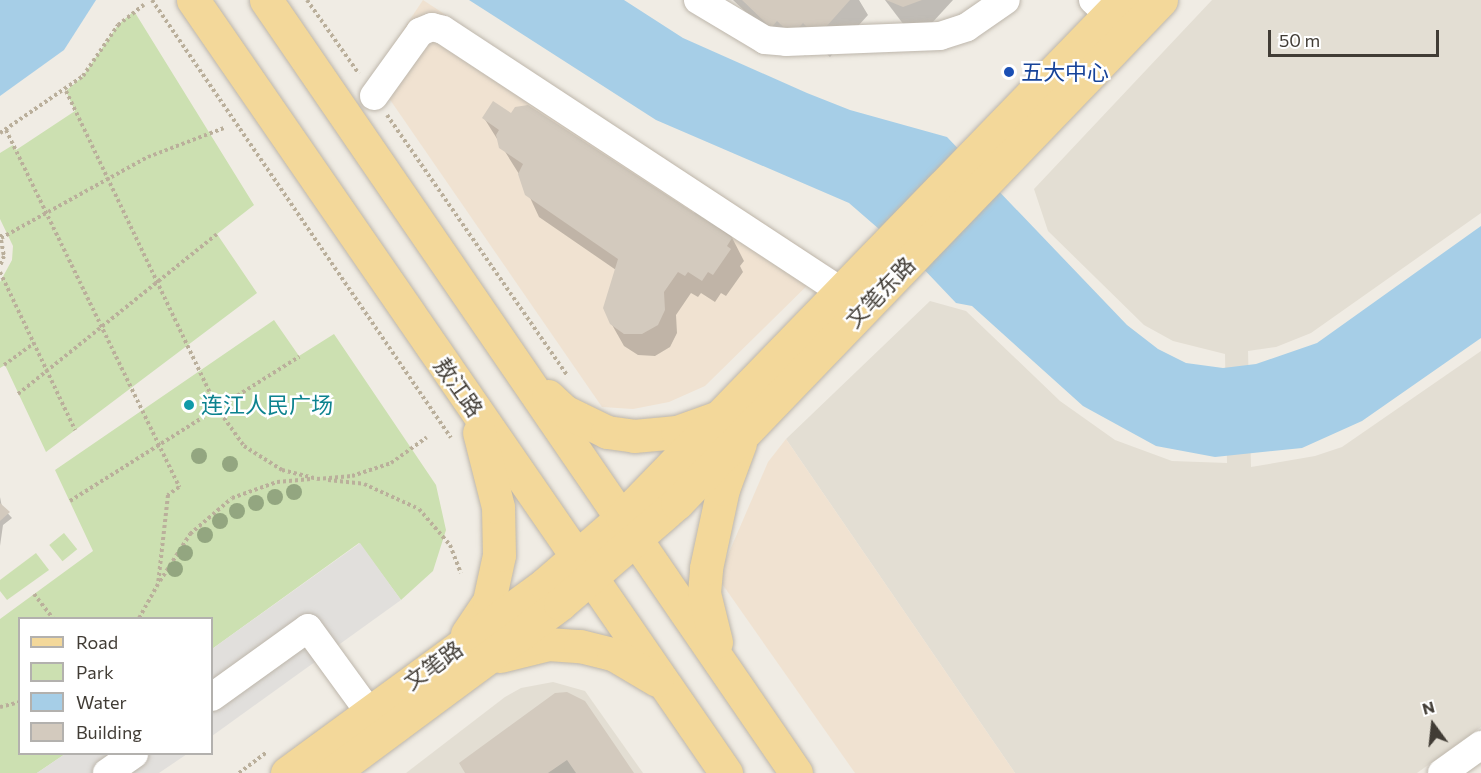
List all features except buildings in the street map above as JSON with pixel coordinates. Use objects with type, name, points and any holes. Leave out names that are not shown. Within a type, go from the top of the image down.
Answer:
[{"type":"main road","name":"敖江路","points":[[193,0],[726,773]]},
{"type":"main road","points":[[266,0],[796,773]]},
{"type":"main road","name":"文笔东路","points":[[584,567],[629,527],[734,424],[982,166],[1161,0]]},
{"type":"main road","name":"文笔东路","points":[[982,166],[1108,5]]},
{"type":"main road","name":"文笔东路","points":[[734,424],[842,292],[899,253]]},
{"type":"main road","points":[[506,348],[564,411],[607,432],[634,436],[734,424],[706,568],[709,623],[725,669]]},
{"type":"main road","points":[[454,379],[476,423],[490,464],[498,507],[499,555],[489,602],[467,655],[548,644],[580,646],[613,654],[650,673],[675,698]]},
{"type":"main road","name":"文笔路","points":[[332,773],[467,655],[584,567]]},
{"type":"main road","name":"文笔路","points":[[287,773],[369,712],[467,655]]},
{"type":"street","points":[[698,0],[765,40],[786,42],[940,36],[967,27],[1006,0]]},
{"type":"street","points":[[374,96],[420,32],[432,27],[443,30],[842,292]]},
{"type":"street","points":[[213,697],[308,628],[369,712]]},
{"type":"street","points":[[1442,773],[1481,745]]},
{"type":"street","points":[[107,773],[131,755]]},
{"type":"path","points":[[152,0],[458,448]]},
{"type":"path","points":[[308,0],[574,384]]},
{"type":"path","points":[[0,133],[66,91],[83,76],[118,25],[144,5]]},
{"type":"path","points":[[66,91],[217,408],[244,446],[282,470],[317,479],[364,484],[419,509],[450,545],[461,573]]},
{"type":"path","points":[[0,266],[4,256],[1,236],[107,178],[189,140],[224,128]]},
{"type":"path","points":[[6,129],[179,487],[168,495],[158,584]]},
{"type":"path","points":[[18,394],[217,234]]},
{"type":"path","points":[[0,272],[75,430]]},
{"type":"path","points":[[4,365],[34,343]]},
{"type":"path","points":[[70,501],[299,357]]},
{"type":"path","points":[[140,617],[190,534],[231,498],[277,482],[352,476],[391,463],[428,437]]},
{"type":"path","points":[[34,594],[52,617]]},
{"type":"path","points":[[0,707],[18,702]]},
{"type":"shaded area","points":[[423,0],[828,265],[705,386],[669,402],[633,409],[602,407],[373,75]]},
{"type":"shaded area","points":[[1212,0],[1481,0],[1481,213],[1311,333],[1276,347],[1248,351],[1251,467],[1315,456],[1342,447],[1481,351],[1481,727],[1417,773],[1015,773],[786,439],[930,301],[966,311],[1060,401],[1115,440],[1172,461],[1227,463],[1225,354],[1173,341],[1144,325],[1048,231],[1034,189]]},
{"type":"shaded area","points":[[786,439],[1015,773],[855,773],[718,578],[768,462]]},
{"type":"shaded area","points":[[360,543],[401,600],[213,735],[213,648]]},
{"type":"shaded area","points":[[553,682],[585,691],[643,773],[406,773],[505,697],[521,688]]},
{"type":"shaded area","points":[[64,755],[186,755],[159,773],[37,773]]},
{"type":"green space","points":[[134,11],[254,205],[217,234],[257,293],[46,452],[5,365],[0,368],[0,282],[12,260],[13,246],[0,219],[0,153],[13,145],[16,150],[75,111],[66,91],[83,76],[118,25]]},
{"type":"green space","points":[[274,320],[299,356],[334,334],[436,485],[446,530],[433,571],[401,600],[359,543],[213,648],[213,617],[18,617],[18,755],[64,755],[37,773],[0,773],[0,619],[93,551],[55,470]]},
{"type":"green space","points":[[64,533],[77,549],[62,561],[49,545]]},
{"type":"green space","points":[[36,553],[49,570],[7,600],[0,591],[0,580]]},
{"type":"water","points":[[0,0],[96,0],[64,50],[0,96]]},
{"type":"water","points":[[469,0],[624,0],[683,38],[807,93],[850,110],[947,137],[1127,325],[1158,349],[1186,363],[1223,368],[1256,364],[1317,343],[1481,226],[1481,338],[1362,421],[1302,448],[1215,457],[1156,446],[1083,406],[972,306],[956,303],[917,262],[849,203],[656,120]]},
{"type":"place","name":"五大中心","points":[[1009,72]]},
{"type":"place","name":"连江人民广场","points":[[189,405]]}]
